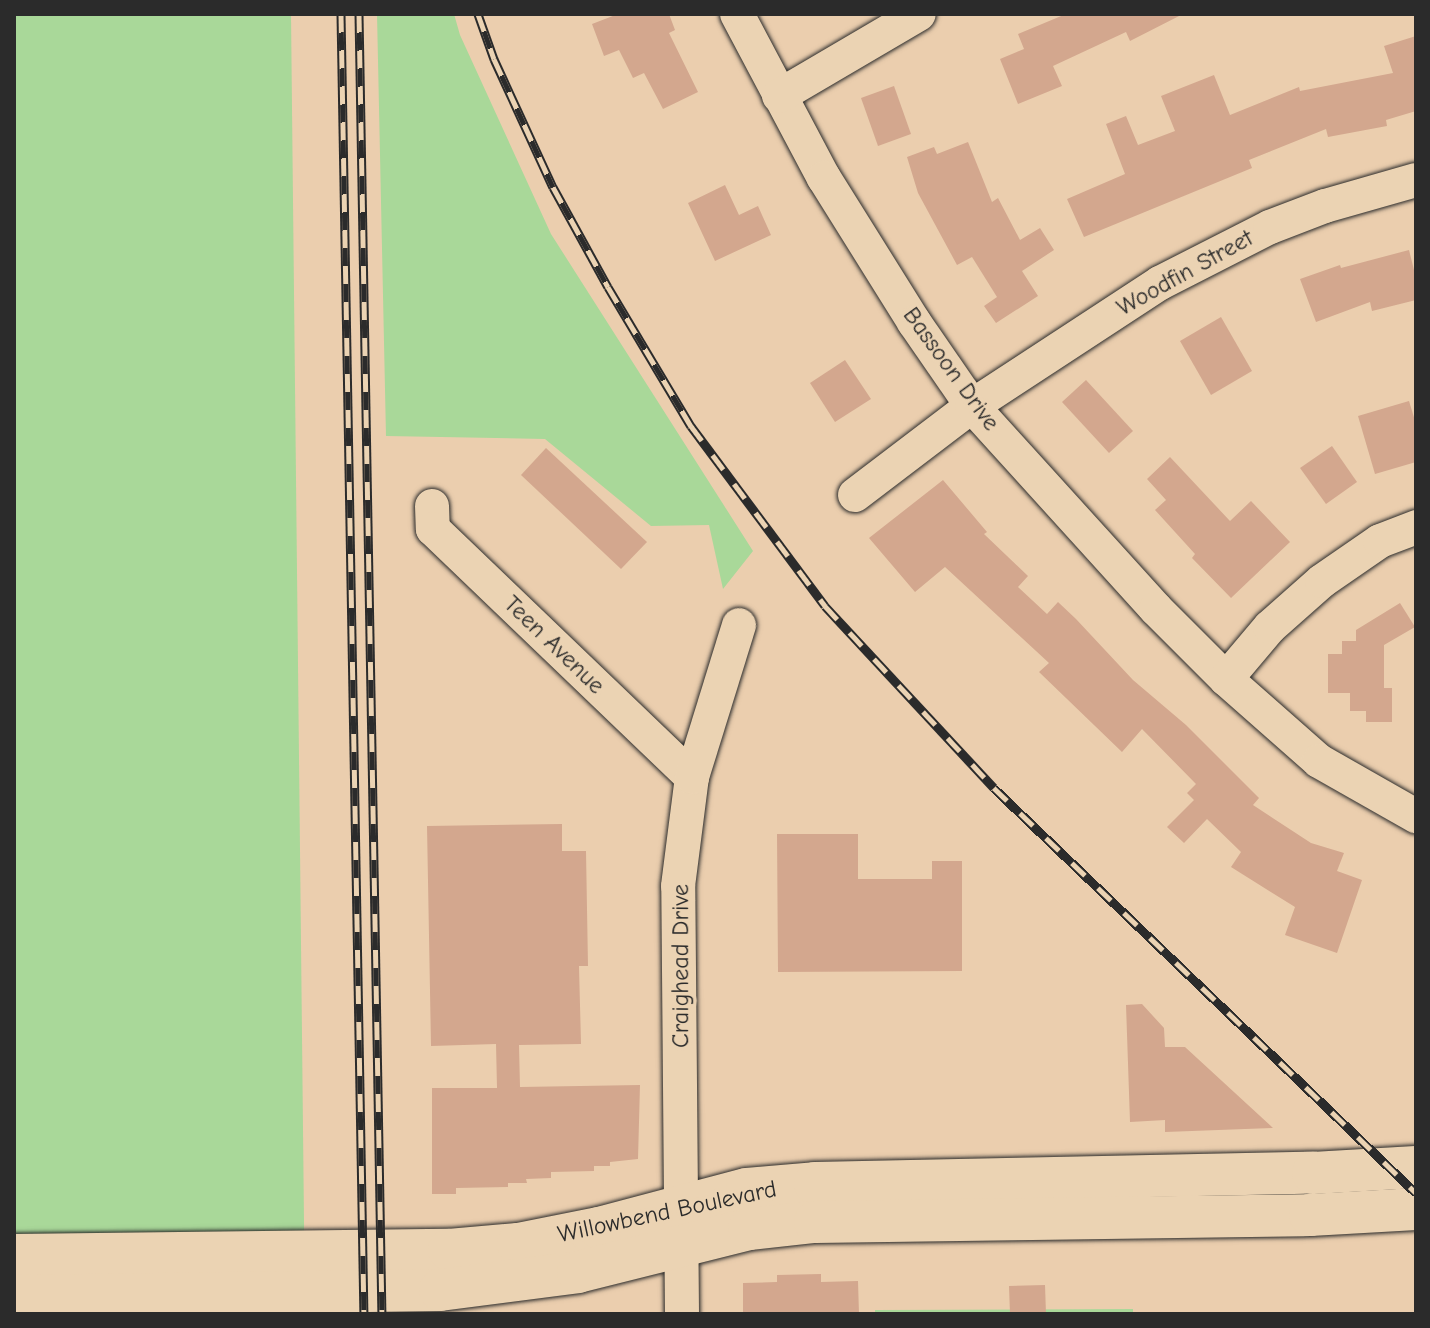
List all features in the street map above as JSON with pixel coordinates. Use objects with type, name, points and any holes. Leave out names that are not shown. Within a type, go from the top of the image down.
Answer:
[{"type":"main road","name":"Willowbend Boulevard","points":[[1069,1198],[1313,1173],[1416,1167]]},
{"type":"main road","name":"Willowbend Boulevard","points":[[14,1255],[449,1250],[518,1244],[599,1228],[747,1189],[865,1201],[1069,1198],[1310,1215],[1416,1209]]},
{"type":"main road","name":"Willowbend Boulevard","points":[[14,1296],[440,1290],[578,1272],[865,1201]]},
{"type":"street","name":"Bassoon Drive","points":[[737,14],[824,178],[914,322],[972,406],[1086,533],[1226,679],[1319,761],[1416,816]]},
{"type":"street","points":[[779,96],[919,14]]},
{"type":"street","name":"Woodfin Street","points":[[972,406],[1102,319],[1224,248],[1325,206],[1416,180]]},
{"type":"street","points":[[855,495],[972,406]]},
{"type":"street","name":"Teen Avenue","points":[[432,506],[433,529],[692,777]]},
{"type":"street","points":[[1226,679],[1270,627],[1322,581],[1380,541],[1416,527]]},
{"type":"street","name":"Craighead Drive","points":[[682,1314],[678,886],[692,777],[739,625]]},
{"type":"green space","points":[[14,14],[291,14],[305,1314],[14,1314]]},
{"type":"green space","points":[[377,14],[454,14],[460,35],[551,234],[753,551],[723,589],[709,525],[651,526],[545,439],[386,436]]},
{"type":"green space","points":[[1133,1309],[1133,1314],[875,1314],[875,1310]]},
{"type":"building","points":[[618,14],[669,14],[675,30],[669,33],[698,92],[663,109],[644,73],[633,78],[619,50],[604,56],[592,24]]},
{"type":"building","points":[[1066,14],[1183,14],[1130,41],[1126,32],[1053,66],[1062,86],[1018,104],[1000,59],[1024,49],[1018,34]]},
{"type":"building","points":[[1416,36],[1416,111],[1386,120],[1387,126],[1328,137],[1326,129],[1249,160],[1252,168],[1084,237],[1067,199],[1125,174],[1106,124],[1126,116],[1138,145],[1175,131],[1161,96],[1214,75],[1230,115],[1299,87],[1300,91],[1393,73],[1384,46]]},
{"type":"building","points":[[894,86],[911,134],[878,146],[861,98]]},
{"type":"building","points":[[968,142],[992,202],[998,198],[1020,240],[1040,228],[1054,250],[1022,271],[1038,296],[996,323],[984,306],[997,297],[972,257],[957,265],[918,193],[907,157],[934,147],[937,154]]},
{"type":"building","points":[[725,185],[739,215],[758,206],[771,235],[715,261],[688,203]]},
{"type":"building","points":[[1409,250],[1416,278],[1416,300],[1372,311],[1370,302],[1316,322],[1300,279],[1340,265],[1341,268]]},
{"type":"building","points":[[1221,317],[1252,371],[1211,395],[1180,341]]},
{"type":"building","points":[[845,360],[871,399],[835,422],[810,383]]},
{"type":"building","points":[[1086,380],[1133,431],[1109,453],[1062,402]]},
{"type":"building","points":[[1409,401],[1416,424],[1416,462],[1375,474],[1358,416]]},
{"type":"building","points":[[1332,446],[1357,482],[1326,504],[1300,468]]},
{"type":"building","points":[[546,448],[647,542],[621,569],[521,475]]},
{"type":"building","points":[[1170,457],[1230,521],[1251,501],[1290,542],[1231,598],[1192,558],[1195,554],[1155,510],[1166,500],[1147,479]]},
{"type":"building","points":[[943,480],[987,532],[984,534],[1028,576],[1018,587],[1047,614],[1058,602],[1133,680],[1186,725],[1259,798],[1253,805],[1311,843],[1344,853],[1337,871],[1362,880],[1337,953],[1285,935],[1295,907],[1231,867],[1241,852],[1207,819],[1184,843],[1167,827],[1194,800],[1187,793],[1196,784],[1142,729],[1122,752],[1039,672],[1049,663],[945,567],[915,592],[869,538]]},
{"type":"building","points":[[1400,603],[1415,627],[1384,645],[1384,688],[1392,688],[1392,722],[1366,722],[1366,711],[1350,711],[1350,693],[1328,693],[1328,654],[1342,654],[1342,641],[1356,641],[1356,630]]},
{"type":"building","points":[[562,824],[562,851],[586,851],[588,966],[579,966],[581,1044],[519,1045],[520,1087],[640,1085],[638,1159],[610,1162],[610,1166],[594,1166],[594,1171],[551,1172],[551,1178],[526,1179],[527,1183],[508,1183],[508,1187],[456,1188],[456,1194],[432,1194],[432,1088],[497,1088],[496,1044],[431,1046],[427,826]]},
{"type":"building","points":[[777,834],[858,834],[858,879],[932,879],[932,861],[962,861],[962,971],[778,972]]},
{"type":"building","points":[[1142,1004],[1164,1028],[1165,1047],[1185,1047],[1273,1128],[1165,1132],[1165,1120],[1130,1122],[1126,1005]]},
{"type":"building","points":[[821,1274],[821,1282],[858,1281],[859,1314],[743,1314],[743,1283],[777,1282],[777,1275]]},
{"type":"building","points":[[1045,1285],[1046,1314],[1010,1314],[1009,1286]]},
{"type":"railway","points":[[341,14],[364,1314]]},
{"type":"railway","points":[[359,14],[382,1314]]},
{"type":"railway","points":[[478,14],[494,59],[553,187],[608,287],[691,426],[825,606],[994,788],[1416,1193]]}]
